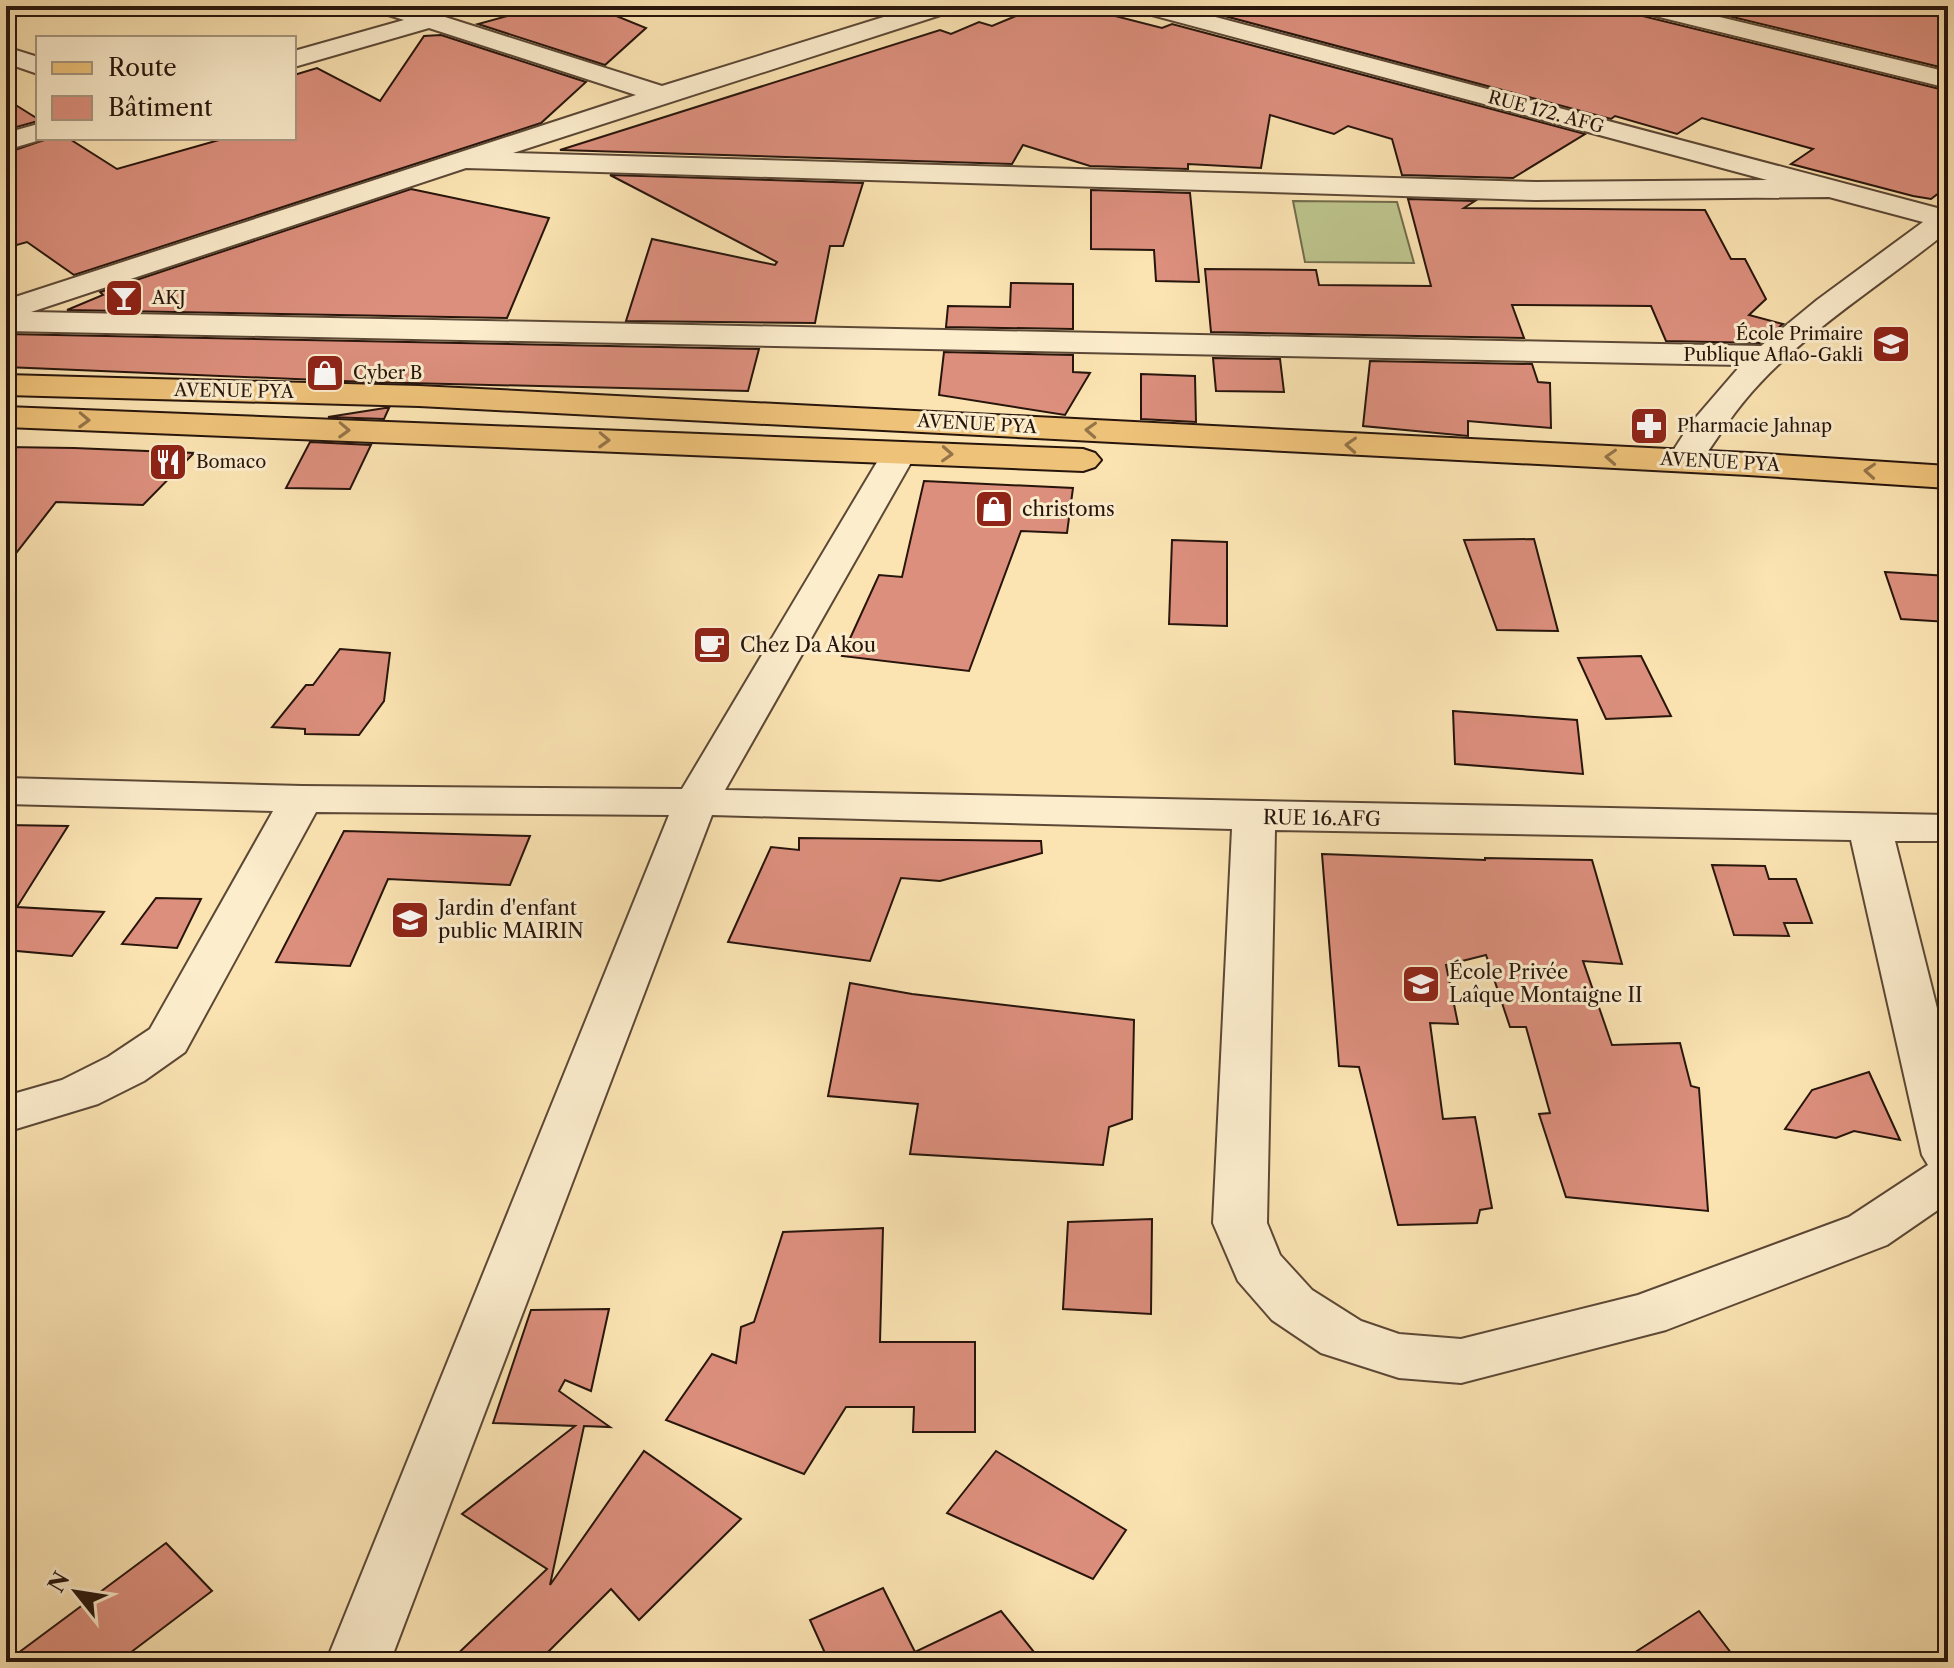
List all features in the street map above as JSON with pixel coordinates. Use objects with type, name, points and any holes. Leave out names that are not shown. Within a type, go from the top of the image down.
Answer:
[{"type":"main road","name":"AVENUE PYA","points":[[6,385],[419,396],[1686,475],[1948,505]]},
{"type":"main road","name":"AVENUE PYA","points":[[6,417],[900,452],[1686,475],[1948,477]]},
{"type":"street","points":[[385,6],[662,95]]},
{"type":"street","points":[[6,310],[944,6]]},
{"type":"street","name":"RUE 172. AFG","points":[[1146,6],[1947,217]]},
{"type":"street","points":[[1644,6],[1948,80]]},
{"type":"street","points":[[296,58],[467,9]]},
{"type":"street","points":[[6,55],[36,65]]},
{"type":"street","points":[[6,142],[36,133]]},
{"type":"street","points":[[466,160],[1536,191],[1834,188]]},
{"type":"street","points":[[1686,475],[1699,434],[1766,356],[1947,217]]},
{"type":"street","points":[[6,283],[36,299]]},
{"type":"street","points":[[6,321],[1766,356]]},
{"type":"street","points":[[358,1662],[696,802],[900,452]]},
{"type":"street","name":"RUE 16.AFG","points":[[6,791],[1948,828]]},
{"type":"street","points":[[6,1114],[80,1092],[126,1069],[168,1040],[302,799]]},
{"type":"street","points":[[1254,816],[1240,1223],[1257,1266],[1292,1305],[1341,1337],[1399,1356],[1461,1361],[1646,1315],[1868,1231],[1948,1177]]},
{"type":"street","points":[[1870,828],[1948,1155]]},
{"type":"street","points":[[6,1089],[80,1092]]},
{"type":"green space","points":[[1293,201],[1397,202],[1414,263],[1305,262]]},
{"type":"building","points":[[544,6],[592,6],[646,28],[605,65],[478,24]]},
{"type":"building","points":[[1040,6],[1076,6],[1162,28],[1172,24],[1585,134],[1513,178],[1402,175],[1392,139],[1348,126],[1334,134],[1270,115],[1261,168],[1188,164],[1188,169],[1090,166],[1023,145],[1012,164],[560,150],[940,30],[951,34],[979,22],[992,26]]},
{"type":"building","points":[[1211,6],[1629,6],[1634,14],[1948,91],[1948,186],[1931,199],[1913,196],[1791,164],[1813,149],[1702,118],[1677,134],[1615,116],[1611,119],[1202,10]]},
{"type":"building","points":[[1687,6],[1948,6],[1948,69]]},
{"type":"building","points":[[441,35],[586,82],[541,123],[74,275],[27,242],[6,248],[6,153],[44,140],[71,140],[117,169],[219,140],[296,140],[296,74],[317,68],[380,101],[424,36]]},
{"type":"building","points":[[6,99],[36,118],[36,122],[6,130]]},
{"type":"building","points":[[610,175],[863,183],[843,246],[830,246],[815,323],[626,321],[652,239],[775,265],[777,262]]},
{"type":"building","points":[[411,189],[549,218],[507,318],[67,310],[103,295],[100,292]]},
{"type":"building","points":[[1091,190],[1190,193],[1199,282],[1156,281],[1154,250],[1091,249]]},
{"type":"building","points":[[1408,199],[1475,201],[1464,208],[1705,210],[1731,259],[1745,259],[1766,299],[1749,315],[1783,324],[1760,343],[1666,341],[1651,306],[1512,305],[1524,338],[1211,332],[1205,269],[1316,270],[1319,285],[1431,286]]},
{"type":"building","points":[[1011,283],[1073,284],[1073,329],[946,327],[948,306],[1010,307]]},
{"type":"building","points":[[6,334],[759,349],[748,391],[366,382],[6,367]]},
{"type":"building","points":[[944,352],[1073,355],[1073,372],[1090,373],[1065,415],[939,395]]},
{"type":"building","points":[[1213,358],[1280,359],[1284,392],[1216,391]]},
{"type":"building","points":[[1370,361],[1532,364],[1538,382],[1550,383],[1551,428],[1468,421],[1468,436],[1363,426]]},
{"type":"building","points":[[1141,374],[1195,376],[1196,422],[1141,419]]},
{"type":"building","points":[[389,408],[384,419],[328,417]]},
{"type":"building","points":[[310,442],[371,445],[350,489],[286,488]]},
{"type":"building","points":[[6,447],[194,453],[143,505],[56,502],[6,566]]},
{"type":"building","points":[[924,481],[1073,488],[1067,533],[1021,531],[969,671],[842,656],[879,575],[902,577]]},
{"type":"building","points":[[1534,539],[1558,631],[1497,630],[1464,540]]},
{"type":"building","points":[[1172,540],[1227,542],[1227,626],[1169,624]]},
{"type":"building","points":[[1885,572],[1948,576],[1948,622],[1901,619]]},
{"type":"building","points":[[340,649],[390,653],[384,701],[359,735],[305,734],[305,729],[272,727],[306,685],[313,685]]},
{"type":"building","points":[[1641,656],[1671,716],[1606,719],[1578,658]]},
{"type":"building","points":[[1453,711],[1577,720],[1583,774],[1455,764]]},
{"type":"building","points":[[6,825],[68,826],[17,907],[104,912],[72,956],[6,950]]},
{"type":"building","points":[[344,831],[530,836],[510,885],[388,879],[350,966],[276,962]]},
{"type":"building","points":[[799,838],[1041,841],[1042,853],[940,881],[901,878],[870,961],[728,942],[771,847],[799,850]]},
{"type":"building","points":[[1322,854],[1592,860],[1622,964],[1583,961],[1612,1045],[1680,1043],[1691,1086],[1699,1088],[1708,1211],[1566,1197],[1539,1114],[1550,1113],[1526,1027],[1510,1027],[1486,955],[1446,965],[1458,1024],[1430,1023],[1443,1119],[1475,1117],[1492,1208],[1480,1210],[1477,1223],[1398,1225],[1359,1067],[1339,1066]]},
{"type":"building","points":[[1712,865],[1765,866],[1769,879],[1796,879],[1812,923],[1784,923],[1789,936],[1734,935]]},
{"type":"building","points":[[156,898],[201,899],[177,948],[122,944]]},
{"type":"building","points":[[850,983],[912,994],[1134,1020],[1132,1119],[1109,1127],[1103,1165],[910,1154],[918,1104],[828,1096]]},
{"type":"building","points":[[1869,1072],[1900,1140],[1854,1131],[1836,1138],[1785,1129],[1812,1090]]},
{"type":"building","points":[[1152,1219],[1151,1314],[1063,1309],[1068,1222]]},
{"type":"building","points":[[883,1228],[880,1342],[975,1342],[975,1432],[913,1432],[914,1407],[846,1407],[804,1474],[666,1420],[712,1354],[736,1363],[741,1327],[754,1322],[783,1232]]},
{"type":"building","points":[[609,1309],[591,1391],[565,1380],[559,1391],[610,1427],[584,1426],[550,1585],[644,1451],[741,1519],[639,1620],[611,1589],[538,1662],[449,1662],[547,1569],[462,1514],[575,1426],[493,1423],[531,1310]]},
{"type":"building","points":[[996,1451],[1126,1530],[1093,1579],[947,1513]]},
{"type":"building","points":[[166,1543],[212,1591],[118,1662],[6,1662]]},
{"type":"building","points":[[883,1588],[915,1652],[1001,1611],[1042,1662],[829,1662],[810,1620]]},
{"type":"building","points":[[1699,1611],[1738,1662],[1620,1662]]},
{"type":"place","name":"AKJ","points":[[124,298]]},
{"type":"place","name":"École Primaire Publique Aflao-Gakli","points":[[1891,344]]},
{"type":"place","name":"Cyber B","points":[[325,373]]},
{"type":"place","name":"Pharmacie Jahnap","points":[[1649,426]]},
{"type":"place","name":"Bomaco","points":[[168,462]]},
{"type":"place","name":"christoms","points":[[994,509]]},
{"type":"place","name":"Chez Da Akou","points":[[712,645]]},
{"type":"place","name":"Jardin d'enfant public MAIRIN","points":[[410,920]]},
{"type":"place","name":"École Privée Laîque Montaigne II","points":[[1421,984]]}]
